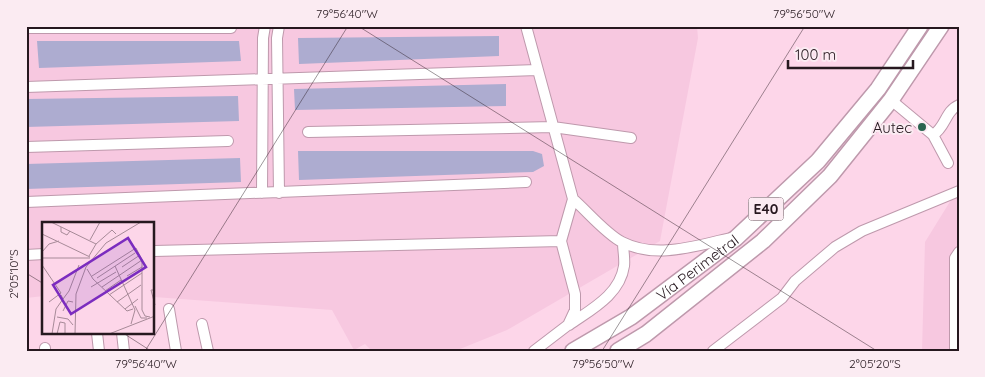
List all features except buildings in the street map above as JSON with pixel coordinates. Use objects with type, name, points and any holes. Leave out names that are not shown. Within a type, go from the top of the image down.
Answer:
[{"type":"highway","name":"Vía Perimetral","points":[[573,351],[631,317],[736,238],[818,161],[878,89],[920,26]]},
{"type":"highway","name":"Vía Perimetral","points":[[618,351],[646,334],[763,241],[830,176],[891,100],[941,26]]},
{"type":"lane","points":[[262,193],[265,26]]},
{"type":"lane","points":[[278,193],[277,38],[280,26]]},
{"type":"lane","points":[[526,26],[573,199],[622,243],[643,249],[672,250],[736,238]]},
{"type":"lane","points":[[27,28],[232,28]]},
{"type":"lane","points":[[26,87],[537,70]]},
{"type":"lane","points":[[891,100],[933,135],[948,163]]},
{"type":"lane","points":[[933,135],[938,132],[948,114],[959,105]]},
{"type":"lane","points":[[308,132],[552,127],[631,138]]},
{"type":"lane","points":[[26,147],[228,141]]},
{"type":"lane","points":[[26,202],[526,182]]},
{"type":"lane","points":[[713,351],[782,298],[795,281],[835,246],[862,231],[959,191]]},
{"type":"lane","points":[[568,325],[575,310],[575,294],[561,241],[573,199]]},
{"type":"lane","points":[[155,251],[561,241]]},
{"type":"lane","points":[[534,351],[609,295],[619,282],[624,266],[622,243]]},
{"type":"lane","points":[[954,351],[955,258],[959,252]]},
{"type":"lane","points":[[26,255],[42,254]]},
{"type":"lane","points":[[168,309],[176,351]]},
{"type":"lane","points":[[202,324],[208,351]]},
{"type":"lane","points":[[97,334],[99,351]]},
{"type":"lane","points":[[122,334],[124,351]]},
{"type":"shaded area","points":[[26,26],[697,26],[698,38],[660,241],[507,330],[455,351],[372,351],[365,344],[354,350],[332,310],[155,297],[155,222],[42,222],[42,296],[26,298]]},
{"type":"shaded area","points":[[959,187],[959,351],[922,351],[925,242]]},
{"type":"place","name":"Autec","points":[[922,127]]}]
